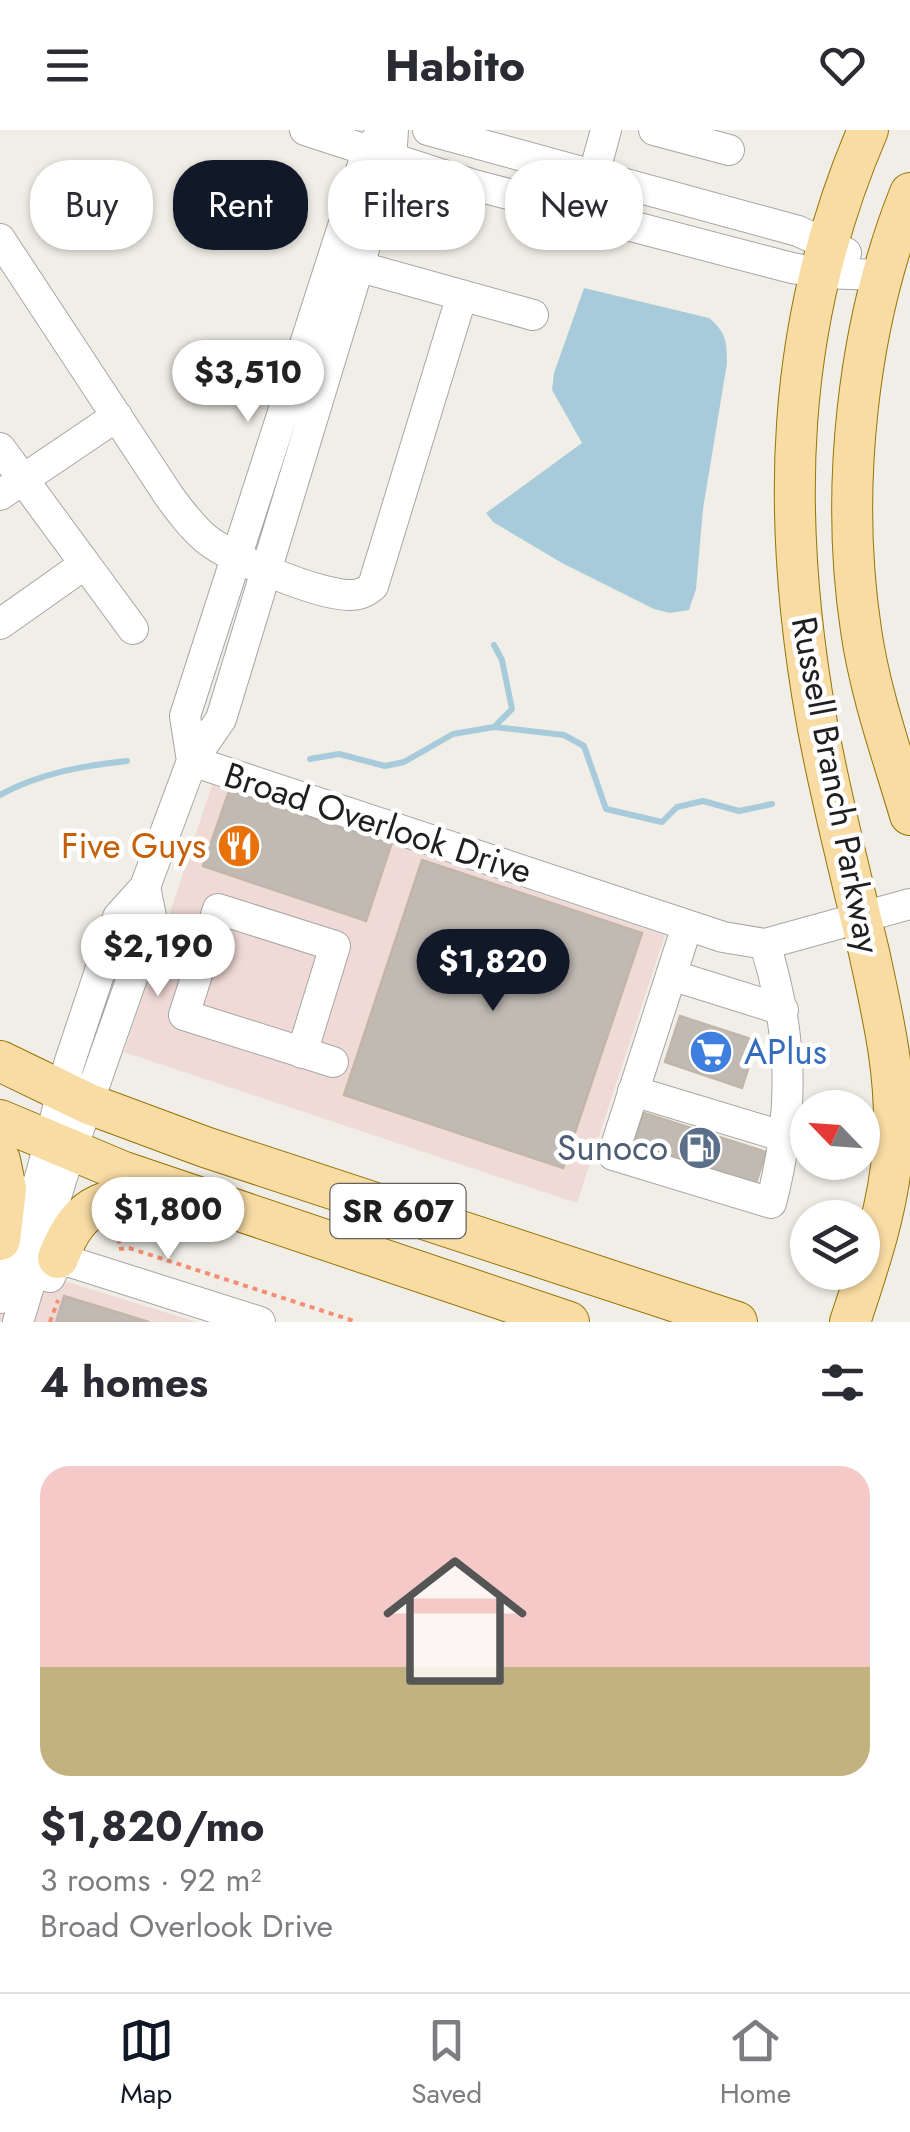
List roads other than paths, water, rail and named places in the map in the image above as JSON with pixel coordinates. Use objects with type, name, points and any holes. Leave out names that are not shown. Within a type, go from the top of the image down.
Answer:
[{"type":"main road","name":"Russell Branch Parkway","points":[[850,1322],[885,1202],[893,1147],[894,1096],[886,1028],[817,724],[794,530],[798,402],[806,337],[824,258],[868,130]]},
{"type":"main road","name":"Russell Branch Parkway","points":[[910,193],[883,275],[862,394],[852,498],[861,631],[874,694],[910,815]]},
{"type":"main road","name":"SR 607","points":[[0,1061],[75,1098],[278,1172],[737,1322]]},
{"type":"main road","name":"SR 607","points":[[0,1120],[202,1199],[569,1322]]},
{"type":"main road","points":[[0,1160],[6,1189],[0,1240]]},
{"type":"main road","points":[[59,1276],[75,1222],[106,1199],[202,1199]]},
{"type":"street","points":[[305,130],[384,143],[505,186]]},
{"type":"street","points":[[428,130],[536,160]]},
{"type":"street","points":[[598,160],[606,130]]},
{"type":"street","points":[[654,130],[729,150]]},
{"type":"street","points":[[192,761],[184,716],[236,557],[346,263],[384,143]]},
{"type":"street","points":[[643,189],[798,231],[824,258]]},
{"type":"street","points":[[643,225],[824,258],[883,275]]},
{"type":"street","points":[[0,239],[190,523],[207,540],[266,572],[345,595],[360,594],[373,586],[462,295]]},
{"type":"street","points":[[346,263],[534,316]]},
{"type":"street","points":[[0,1298],[75,1098],[152,920],[145,887],[192,761],[221,719],[266,572],[346,263]]},
{"type":"street","points":[[12,487],[117,416]]},
{"type":"street","points":[[0,448],[12,487],[85,564],[133,629]]},
{"type":"street","points":[[0,624],[85,564]]},
{"type":"street","name":"Broad Overlook Drive","points":[[192,761],[723,938],[764,944],[910,904]]},
{"type":"street","points":[[302,1054],[335,946],[218,909],[184,1015],[302,1054],[333,1062]]},
{"type":"street","points":[[687,926],[613,1155],[770,1203],[786,1137],[790,1076],[782,1010],[764,944]]},
{"type":"street","points":[[671,976],[782,1010]]},
{"type":"street","points":[[634,1090],[786,1137]]},
{"type":"street","points":[[18,1322],[60,1145]]},
{"type":"street","points":[[28,1322],[59,1276],[110,1275],[260,1322]]},
{"type":"water","points":[[584,288],[709,318],[724,338],[727,363],[703,509],[696,589],[689,610],[670,613],[654,609],[562,563],[493,522],[486,513],[582,443],[552,390],[554,373]]},
{"type":"waterway","points":[[494,645],[502,660],[512,709],[494,727]]},
{"type":"waterway","points":[[310,759],[339,754],[385,766],[404,762],[453,734],[494,727],[564,735],[584,746],[606,809],[662,822],[677,807],[703,801],[739,811],[772,804]]},
{"type":"waterway","points":[[0,795],[62,772],[127,761]]},
{"type":"place","name":"Five Guys","points":[[239,846]]},
{"type":"place","name":"APlus","points":[[711,1052]]},
{"type":"place","name":"Sunoco","points":[[700,1148]]}]
